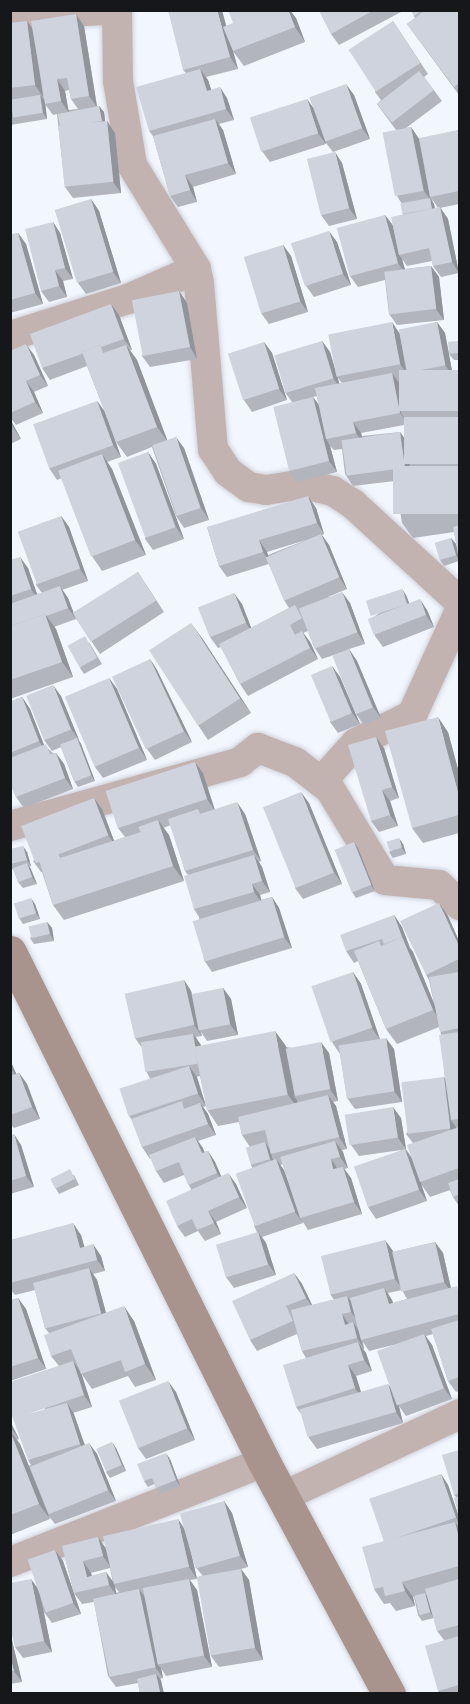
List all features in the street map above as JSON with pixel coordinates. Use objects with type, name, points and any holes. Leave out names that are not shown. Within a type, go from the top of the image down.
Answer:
[{"type":"street","points":[[10,15],[104,10]]},
{"type":"street","points":[[117,10],[118,81],[132,165],[196,269],[213,449],[228,472],[249,487],[266,490],[304,484],[333,491],[352,504],[459,602]]},
{"type":"street","points":[[10,336],[129,299],[196,269]]},
{"type":"street","points":[[321,782],[356,743],[412,715],[459,610]]},
{"type":"street","points":[[10,826],[240,762],[258,748],[295,762],[330,789],[385,880],[439,885],[459,905]]},
{"type":"street","points":[[10,952],[264,1462],[389,1694]]},
{"type":"street","points":[[282,1497],[459,1414]]},
{"type":"street","points":[[10,1562],[264,1462]]},
{"type":"building","points":[[168,10],[217,10],[230,57],[183,70]]},
{"type":"building","points":[[228,10],[288,10],[295,27],[233,51],[223,27],[233,23]]},
{"type":"building","points":[[319,10],[374,10],[331,34]]},
{"type":"building","points":[[411,10],[423,10],[414,16]]},
{"type":"building","points":[[425,10],[459,10],[459,83],[454,87],[407,24]]},
{"type":"building","points":[[76,14],[89,96],[71,99],[67,78],[57,79],[61,101],[45,104],[31,21]]},
{"type":"building","points":[[27,21],[35,85],[10,88],[10,23]]},
{"type":"building","points":[[393,21],[420,63],[376,92],[349,50]]},
{"type":"building","points":[[200,69],[207,91],[220,87],[226,109],[149,131],[136,87]]},
{"type":"building","points":[[419,71],[434,90],[392,123],[377,104]]},
{"type":"building","points":[[346,84],[362,128],[325,142],[309,97]]},
{"type":"building","points":[[40,95],[43,113],[13,117],[10,100]]},
{"type":"building","points":[[307,99],[318,133],[261,152],[250,118]]},
{"type":"building","points":[[99,106],[102,121],[61,129],[58,114]]},
{"type":"building","points":[[215,119],[228,163],[185,175],[190,190],[170,196],[153,136]]},
{"type":"building","points":[[107,121],[113,182],[65,187],[58,126]]},
{"type":"building","points":[[411,127],[423,191],[395,196],[383,133]]},
{"type":"building","points":[[459,130],[459,191],[430,197],[419,138]]},
{"type":"building","points":[[335,152],[349,208],[321,215],[307,159]]},
{"type":"building","points":[[430,198],[432,209],[402,214],[400,203]]},
{"type":"building","points":[[91,199],[113,272],[77,283],[55,210]]},
{"type":"building","points":[[440,207],[452,262],[433,266],[429,248],[399,255],[391,217]]},
{"type":"building","points":[[385,215],[398,263],[350,276],[337,228]]},
{"type":"building","points":[[53,222],[65,268],[55,270],[59,286],[41,291],[25,229]]},
{"type":"building","points":[[329,231],[343,274],[305,286],[291,243]]},
{"type":"building","points":[[18,233],[35,293],[10,300],[10,235]]},
{"type":"building","points":[[283,245],[300,301],[261,313],[244,257]]},
{"type":"building","points":[[431,266],[436,309],[390,314],[384,272]]},
{"type":"building","points":[[179,291],[190,347],[143,356],[132,300]]},
{"type":"building","points":[[111,304],[124,339],[101,347],[100,345],[42,368],[30,334]]},
{"type":"building","points":[[392,322],[400,364],[336,377],[328,334]]},
{"type":"building","points":[[437,322],[445,365],[407,373],[399,329]]},
{"type":"building","points":[[322,341],[333,378],[286,393],[274,356]]},
{"type":"building","points":[[458,341],[459,353],[449,354],[448,342]]},
{"type":"building","points":[[264,342],[279,389],[243,400],[228,354]]},
{"type":"building","points":[[26,344],[40,375],[26,381],[35,402],[10,413],[10,351]]},
{"type":"building","points":[[100,345],[103,353],[126,345],[157,427],[116,442],[82,352]]},
{"type":"building","points":[[399,370],[459,370],[459,411],[399,411]]},
{"type":"building","points":[[392,373],[400,413],[353,422],[356,433],[326,439],[315,388]]},
{"type":"building","points":[[313,397],[329,461],[289,471],[273,407]]},
{"type":"building","points":[[97,401],[113,445],[49,468],[33,424]]},
{"type":"building","points":[[404,417],[459,417],[459,464],[404,464]]},
{"type":"building","points":[[400,432],[405,468],[347,476],[342,440]]},
{"type":"building","points":[[176,437],[200,508],[177,516],[152,445]]},
{"type":"building","points":[[148,452],[175,527],[145,538],[118,463]]},
{"type":"building","points":[[102,454],[135,540],[91,557],[58,471]]},
{"type":"building","points":[[393,466],[459,466],[459,514],[393,514]]},
{"type":"building","points":[[308,496],[317,523],[259,540],[263,552],[219,566],[207,527]]},
{"type":"building","points":[[61,516],[80,569],[37,584],[18,532]]},
{"type":"building","points":[[459,525],[459,557],[453,527]]},
{"type":"building","points":[[321,534],[339,577],[284,601],[266,557]]},
{"type":"building","points":[[451,538],[456,555],[440,560],[435,543]]},
{"type":"building","points":[[20,557],[31,589],[10,596],[10,560]]},
{"type":"building","points":[[138,572],[156,601],[91,642],[73,613]]},
{"type":"building","points":[[60,586],[68,608],[10,626],[10,604]]},
{"type":"building","points":[[402,589],[407,604],[371,616],[366,601]]},
{"type":"building","points":[[342,592],[357,632],[314,649],[299,608]]},
{"type":"building","points":[[234,593],[246,623],[210,637],[198,608]]},
{"type":"building","points":[[420,599],[426,615],[374,635],[368,619]]},
{"type":"building","points":[[295,605],[302,618],[290,625],[295,635],[302,631],[310,648],[240,684],[219,644]]},
{"type":"building","points":[[45,614],[62,662],[10,680],[10,626]]},
{"type":"building","points":[[191,623],[240,698],[198,726],[149,650]]},
{"type":"building","points":[[85,636],[97,658],[80,668],[68,646]]},
{"type":"building","points":[[349,649],[373,707],[356,714],[332,656]]},
{"type":"building","points":[[150,659],[184,732],[146,749],[112,677]]},
{"type":"building","points":[[332,666],[352,713],[331,722],[311,675]]},
{"type":"building","points":[[109,678],[139,748],[95,767],[65,697]]},
{"type":"building","points":[[53,685],[71,730],[44,740],[26,696]]},
{"type":"building","points":[[22,697],[39,741],[10,753],[10,702]]},
{"type":"building","points":[[438,717],[459,796],[459,815],[412,828],[385,731]]},
{"type":"building","points":[[376,737],[392,787],[382,790],[390,815],[371,821],[348,745]]},
{"type":"building","points":[[77,738],[91,775],[75,782],[60,744]]},
{"type":"building","points":[[46,744],[50,754],[56,753],[65,778],[16,797],[10,783],[10,758]]},
{"type":"building","points":[[195,762],[207,799],[118,828],[106,791]]},
{"type":"building","points":[[301,792],[334,873],[296,888],[263,807]]},
{"type":"building","points":[[94,798],[108,835],[36,863],[21,826]]},
{"type":"building","points":[[237,802],[253,850],[185,871],[168,819],[198,809],[200,814]]},
{"type":"building","points":[[158,820],[173,866],[53,905],[39,860],[58,854],[60,858],[141,832],[138,827]]},
{"type":"building","points":[[399,838],[402,848],[389,851],[387,842]]},
{"type":"building","points":[[354,842],[371,885],[352,893],[335,850]]},
{"type":"building","points":[[23,846],[27,860],[10,864],[10,849]]},
{"type":"building","points":[[254,855],[262,881],[252,884],[254,892],[194,909],[184,876]]},
{"type":"building","points":[[27,863],[32,877],[18,882],[13,868]]},
{"type":"building","points":[[272,897],[284,937],[205,961],[193,921]]},
{"type":"building","points":[[31,898],[36,913],[19,919],[14,904]]},
{"type":"building","points":[[439,903],[459,946],[459,959],[426,975],[400,921]]},
{"type":"building","points":[[394,915],[402,937],[384,944],[382,939],[346,951],[340,935]]},
{"type":"building","points":[[47,922],[50,934],[31,938],[29,927]]},
{"type":"building","points":[[402,937],[433,1010],[386,1029],[354,951],[379,941],[381,946]]},
{"type":"building","points":[[353,972],[372,1028],[331,1042],[311,986]]},
{"type":"building","points":[[459,972],[459,1028],[440,1032],[429,977]]},
{"type":"building","points":[[184,980],[194,1025],[135,1039],[125,994]]},
{"type":"building","points":[[223,988],[230,1024],[199,1030],[192,994]]},
{"type":"building","points":[[275,1031],[287,1095],[207,1110],[195,1047]]},
{"type":"building","points":[[459,1032],[459,1119],[451,1120],[439,1035]]},
{"type":"building","points":[[193,1034],[198,1064],[145,1072],[141,1042]]},
{"type":"building","points":[[386,1038],[394,1091],[347,1099],[339,1046]]},
{"type":"building","points":[[321,1042],[330,1089],[295,1096],[286,1049]]},
{"type":"building","points":[[189,1066],[198,1094],[129,1116],[120,1089]]},
{"type":"building","points":[[19,1073],[32,1107],[10,1115],[10,1076]]},
{"type":"building","points":[[444,1077],[450,1129],[408,1134],[401,1082]]},
{"type":"building","points":[[328,1095],[339,1137],[271,1154],[265,1130],[242,1135],[238,1117]]},
{"type":"building","points":[[182,1101],[184,1109],[200,1103],[208,1124],[142,1147],[131,1119]]},
{"type":"building","points":[[393,1107],[398,1138],[349,1145],[345,1115]]},
{"type":"building","points":[[459,1127],[459,1168],[420,1182],[407,1145]]},
{"type":"building","points":[[14,1134],[26,1176],[10,1181],[10,1135]]},
{"type":"building","points":[[195,1137],[202,1153],[208,1151],[217,1173],[188,1185],[179,1162],[156,1171],[149,1155]]},
{"type":"building","points":[[335,1141],[340,1157],[331,1159],[333,1169],[343,1167],[354,1202],[300,1218],[280,1157]]},
{"type":"building","points":[[265,1142],[270,1159],[251,1165],[246,1148]]},
{"type":"building","points":[[405,1149],[419,1190],[368,1207],[354,1167]]},
{"type":"building","points":[[276,1159],[295,1212],[255,1226],[236,1174]]},
{"type":"building","points":[[70,1169],[75,1179],[55,1189],[50,1179]]},
{"type":"building","points":[[228,1173],[239,1197],[208,1211],[214,1223],[197,1230],[192,1219],[177,1226],[166,1201]]},
{"type":"building","points":[[459,1179],[459,1194],[453,1197],[448,1183]]},
{"type":"building","points":[[73,1223],[80,1248],[93,1244],[97,1260],[10,1283],[10,1240]]},
{"type":"building","points":[[258,1232],[268,1265],[226,1277],[216,1245]]},
{"type":"building","points":[[385,1240],[395,1279],[331,1295],[321,1256]]},
{"type":"building","points":[[435,1242],[444,1282],[401,1292],[392,1252]]},
{"type":"building","points":[[89,1268],[101,1313],[45,1328],[33,1283]]},
{"type":"building","points":[[294,1273],[306,1298],[286,1306],[293,1321],[250,1340],[232,1301]]},
{"type":"building","points":[[457,1286],[459,1314],[361,1340],[350,1298],[384,1288],[389,1304]]},
{"type":"building","points":[[347,1296],[351,1312],[342,1314],[345,1325],[353,1322],[357,1338],[302,1351],[291,1310]]},
{"type":"building","points":[[18,1298],[38,1358],[10,1367],[10,1301]]},
{"type":"building","points":[[124,1306],[145,1364],[125,1372],[121,1360],[81,1374],[71,1349],[51,1356],[44,1335]]},
{"type":"building","points":[[459,1320],[459,1377],[448,1381],[431,1329]]},
{"type":"building","points":[[424,1334],[444,1389],[397,1406],[377,1351]]},
{"type":"building","points":[[358,1342],[364,1360],[348,1365],[355,1388],[296,1407],[283,1365]]},
{"type":"building","points":[[73,1361],[84,1395],[28,1414],[67,1403],[80,1444],[28,1460],[10,1410],[10,1382]]},
{"type":"building","points":[[168,1381],[187,1428],[138,1448],[119,1401]]},
{"type":"building","points":[[388,1384],[396,1412],[308,1437],[300,1409]]},
{"type":"building","points":[[10,1431],[39,1504],[10,1515]]},
{"type":"building","points":[[112,1442],[122,1465],[106,1472],[96,1449]]},
{"type":"building","points":[[89,1443],[108,1490],[49,1514],[30,1467]]},
{"type":"building","points":[[459,1450],[459,1493],[454,1495],[442,1455]]},
{"type":"building","points":[[166,1453],[176,1480],[156,1488],[152,1478],[144,1481],[137,1464]]},
{"type":"building","points":[[441,1474],[456,1517],[384,1542],[369,1499]]},
{"type":"building","points":[[459,1496],[459,1513],[458,1513],[454,1498]]},
{"type":"building","points":[[224,1501],[240,1556],[195,1568],[180,1514]]},
{"type":"building","points":[[178,1519],[189,1567],[114,1584],[103,1536]]},
{"type":"building","points":[[455,1522],[459,1539],[459,1566],[402,1582],[405,1591],[385,1596],[383,1587],[374,1589],[362,1547]]},
{"type":"building","points":[[98,1537],[103,1556],[83,1561],[87,1577],[106,1572],[109,1585],[74,1593],[62,1546]]},
{"type":"building","points":[[55,1550],[73,1603],[46,1612],[28,1559]]},
{"type":"building","points":[[241,1569],[255,1648],[211,1656],[197,1577]]},
{"type":"building","points":[[31,1579],[44,1641],[15,1647],[10,1627],[10,1583]]},
{"type":"building","points":[[189,1579],[204,1656],[158,1665],[143,1588]]},
{"type":"building","points":[[459,1579],[459,1625],[437,1631],[425,1589]]},
{"type":"building","points":[[139,1589],[156,1667],[110,1677],[93,1599]]},
{"type":"building","points":[[425,1593],[430,1612],[420,1615],[414,1596]]},
{"type":"building","points":[[459,1636],[459,1685],[438,1691],[425,1646]]},
{"type":"building","points":[[10,1656],[14,1671],[10,1671]]},
{"type":"building","points":[[156,1674],[160,1692],[140,1694],[137,1679]]}]
